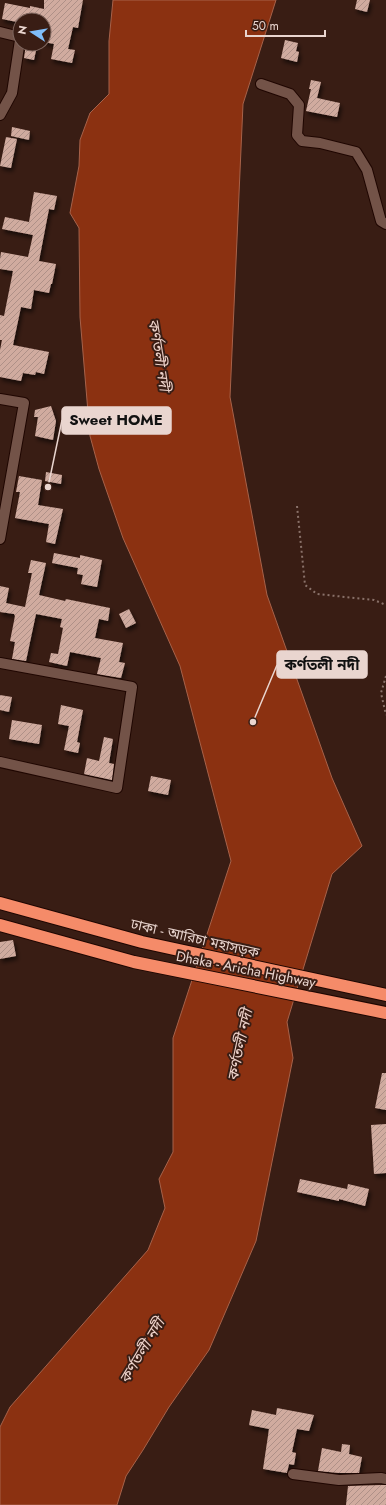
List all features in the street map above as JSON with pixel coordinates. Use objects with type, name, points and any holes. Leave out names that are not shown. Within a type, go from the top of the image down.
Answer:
[{"type":"highway","name":"ঢাকা - আরিচা মহাসড়ক","points":[[0,903],[142,942],[386,995]]},
{"type":"highway","name":"Dhaka - Aricha Highway","points":[[0,925],[134,962],[386,1012]]},
{"type":"street","points":[[0,32],[12,35]]},
{"type":"street","points":[[0,115],[12,93],[18,52]]},
{"type":"street","points":[[261,84],[290,94],[299,105],[297,135],[302,141],[356,152],[367,170],[381,221],[386,224]]},
{"type":"street","points":[[0,399],[24,403],[0,539]]},
{"type":"street","points":[[0,663],[132,687],[117,788],[0,762]]},
{"type":"street","points":[[293,1474],[339,1480],[386,1479]]},
{"type":"path","points":[[297,506],[305,585],[317,594],[374,600],[386,605]]},
{"type":"path","points":[[386,676],[381,693],[386,714]]},
{"type":"water","name":"কর্ণতলী নদী","points":[[113,0],[276,0],[243,104],[230,397],[267,595],[332,778],[362,846],[332,874],[287,1022],[293,1058],[256,1241],[209,1350],[169,1407],[126,1476],[117,1505],[0,1505],[0,1427],[10,1407],[148,1250],[165,1208],[159,1179],[173,1152],[173,1038],[231,861],[180,666],[123,538],[99,469],[90,436],[80,317],[79,228],[70,213],[79,166],[80,140],[90,113],[109,94],[109,41]]},
{"type":"building","points":[[44,0],[83,0],[78,28],[73,27],[68,49],[75,50],[72,63],[51,59],[54,44],[52,44],[52,12],[12,12],[12,21],[2,19],[5,3],[44,9]]},
{"type":"building","points":[[357,0],[370,0],[367,12],[355,9]]},
{"type":"building","points":[[285,40],[298,43],[296,51],[299,52],[297,62],[281,58]]},
{"type":"building","points":[[25,52],[36,52],[34,60],[24,58]]},
{"type":"building","points":[[311,80],[321,82],[317,98],[340,103],[337,117],[306,111],[311,89],[309,89]]},
{"type":"building","points":[[12,127],[30,131],[29,140],[11,136]]},
{"type":"building","points":[[6,137],[17,139],[11,168],[0,166]]},
{"type":"building","points":[[34,192],[57,196],[54,210],[49,209],[39,261],[56,264],[49,293],[34,290],[31,309],[21,307],[13,345],[49,352],[44,374],[36,372],[35,375],[23,373],[21,381],[0,377],[0,350],[2,340],[0,340],[0,315],[4,316],[13,271],[0,269],[0,259],[1,252],[28,257],[33,235],[2,229],[5,217],[29,222]]},
{"type":"building","points":[[51,406],[56,421],[53,440],[35,436],[38,417],[34,417],[35,410]]},
{"type":"building","points":[[46,472],[62,475],[61,484],[45,481]]},
{"type":"building","points":[[19,476],[42,480],[38,505],[63,509],[55,544],[46,542],[49,524],[15,518],[20,492],[16,492]]},
{"type":"building","points":[[54,553],[80,558],[80,555],[102,560],[97,587],[81,584],[83,575],[77,574],[78,568],[52,563]]},
{"type":"building","points":[[31,560],[46,563],[39,595],[65,601],[66,599],[110,608],[108,621],[99,619],[95,638],[123,643],[119,662],[125,663],[121,678],[97,674],[101,658],[70,652],[67,666],[49,662],[51,653],[58,654],[63,628],[60,627],[62,619],[36,614],[26,661],[12,659],[15,642],[10,641],[15,616],[14,614],[0,612],[0,586],[9,588],[6,603],[25,607],[32,573],[28,573]]},
{"type":"building","points":[[129,609],[136,623],[126,628],[119,614]]},
{"type":"building","points":[[0,695],[12,697],[9,712],[0,710]]},
{"type":"building","points":[[61,705],[83,710],[77,742],[80,743],[78,753],[64,750],[69,726],[58,724]]},
{"type":"building","points":[[12,720],[42,725],[39,744],[9,739]]},
{"type":"building","points":[[104,737],[113,739],[109,763],[114,764],[112,780],[84,774],[87,758],[99,761]]},
{"type":"building","points":[[151,776],[171,780],[168,795],[148,791]]},
{"type":"building","points":[[13,940],[16,956],[0,959],[0,942]]},
{"type":"building","points":[[382,1073],[386,1073],[386,1110],[375,1108]]},
{"type":"building","points":[[386,1124],[386,1173],[374,1174],[371,1125]]},
{"type":"building","points":[[300,1179],[347,1189],[348,1184],[369,1189],[365,1206],[339,1199],[339,1201],[297,1192]]},
{"type":"building","points":[[277,1408],[314,1415],[309,1431],[297,1429],[292,1452],[296,1453],[294,1465],[289,1464],[287,1473],[263,1469],[269,1429],[249,1425],[252,1410],[276,1415]]},
{"type":"building","points":[[342,1444],[350,1445],[349,1454],[362,1457],[359,1473],[318,1471],[322,1448],[341,1452]]},
{"type":"building","points":[[386,1485],[386,1505],[346,1505],[348,1486]]},
{"type":"place","name":"Sweet HOME","points":[[48,487]]},
{"type":"place","name":"কর্ণতলী নদী","points":[[253,722]]}]
